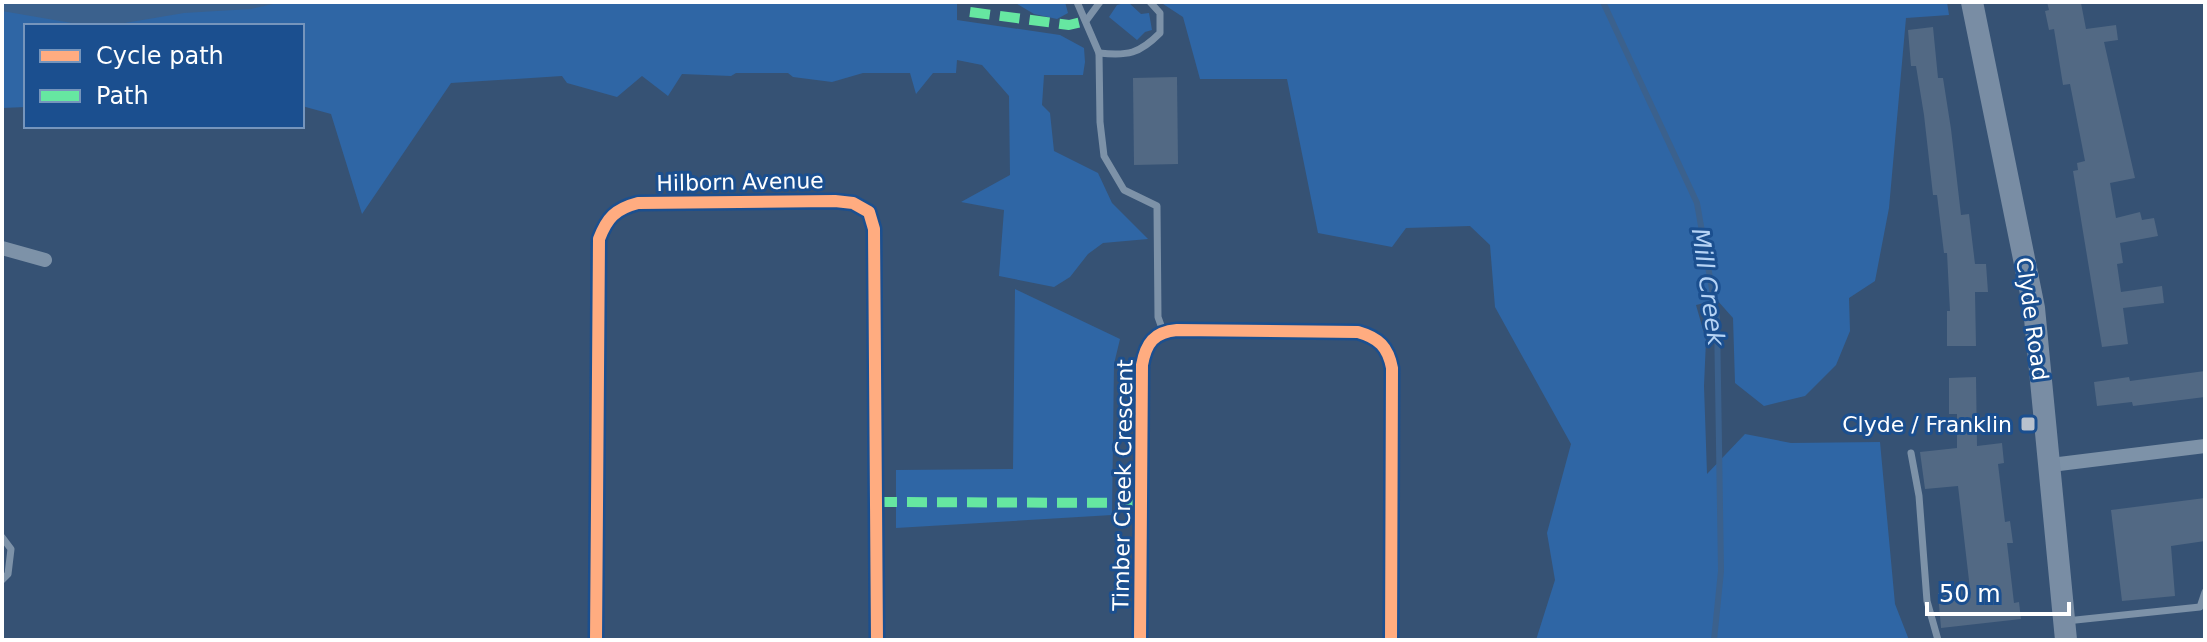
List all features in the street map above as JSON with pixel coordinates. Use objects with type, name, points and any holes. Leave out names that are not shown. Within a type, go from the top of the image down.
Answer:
[{"type":"main road","name":"Clyde Road","points":[[1972,2],[2034,308],[2065,631]]},
{"type":"street","name":"Hilborn Avenue","points":[[596,640],[599,239],[606,220],[620,208],[638,203],[835,201],[853,203],[869,212],[874,229],[877,640]]},
{"type":"street","points":[[2,248],[45,260]]},
{"type":"street","points":[[1163,331],[1358,332],[1380,341],[1389,354],[1392,368],[1391,640]]},
{"type":"street","name":"Timber Creek Crescent","points":[[1140,640],[1142,365],[1144,352],[1163,331]]},
{"type":"street","points":[[2051,465],[2205,446]]},
{"type":"lane","points":[[1077,2],[1099,53],[1104,156],[1124,190],[1157,206],[1158,317],[1163,331]]},
{"type":"lane","points":[[1086,21],[1100,2]]},
{"type":"lane","points":[[1099,53],[1120,55],[1143,49],[1160,33],[1160,13],[1150,2]]},
{"type":"lane","points":[[1911,453],[1919,496],[1927,601],[1938,640]]},
{"type":"lane","points":[[2,537],[11,549],[8,574],[2,580]]},
{"type":"lane","points":[[2065,631],[2200,607],[2205,592]]},
{"type":"shaded area","points":[[2,2],[957,2],[957,20],[1060,35],[1084,48],[1083,75],[1044,75],[1042,105],[1050,113],[1054,151],[1098,173],[1112,203],[1148,239],[1103,243],[1088,254],[1070,277],[1054,287],[999,276],[1004,210],[961,202],[1010,175],[1009,96],[982,65],[957,60],[956,73],[933,73],[916,94],[910,73],[863,73],[832,82],[793,77],[788,73],[736,73],[731,76],[682,74],[668,96],[642,76],[617,97],[567,83],[562,76],[451,83],[362,214],[331,114],[304,107],[304,24],[24,24],[24,107],[2,108]]},
{"type":"shaded area","points":[[2,2],[282,2],[251,9],[184,13],[119,24],[77,24],[2,11]]},
{"type":"shaded area","points":[[1014,2],[1065,2],[1068,13],[1057,19],[1034,14]]},
{"type":"shaded area","points":[[1128,2],[1141,14],[1149,13],[1152,30],[1137,40],[1109,17],[1117,5]]},
{"type":"shaded area","points":[[1160,2],[1947,2],[1949,15],[1906,18],[1889,208],[1875,281],[1849,298],[1850,331],[1836,365],[1805,396],[1764,406],[1735,383],[1733,318],[1717,300],[1696,305],[1706,340],[1707,474],[1745,434],[1791,443],[1880,442],[1895,604],[1909,640],[1536,640],[1555,580],[1547,533],[1571,444],[1495,307],[1490,245],[1470,226],[1406,228],[1392,247],[1318,233],[1287,79],[1200,79],[1183,17]]},
{"type":"shaded area","points":[[1015,289],[1120,339],[1114,364],[1112,515],[896,528],[896,470],[1013,469]]},
{"type":"building","points":[[2047,2],[2081,3],[2086,29],[2116,25],[2118,40],[2104,42],[2135,178],[2110,183],[2116,218],[2140,212],[2142,220],[2154,218],[2158,236],[2120,243],[2123,263],[2117,264],[2121,292],[2162,286],[2164,303],[2123,308],[2128,344],[2102,347],[2073,171],[2078,170],[2077,163],[2085,161],[2070,84],[2063,85],[2054,29],[2049,30],[2045,11],[2049,10]]},
{"type":"building","points":[[1933,27],[1938,78],[1943,78],[1951,129],[1961,215],[1969,214],[1975,264],[1986,264],[1988,292],[1975,292],[1976,346],[1947,346],[1947,311],[1950,311],[1947,253],[1944,253],[1937,195],[1933,195],[1924,115],[1916,66],[1911,66],[1908,30]]},
{"type":"building","points":[[1177,77],[1178,164],[1134,165],[1133,78]]},
{"type":"building","points":[[2205,371],[2205,397],[2133,406],[2132,402],[2097,406],[2094,382],[2129,377],[2130,381]]},
{"type":"building","points":[[1976,377],[1977,446],[2002,443],[2004,463],[1998,464],[2005,522],[2010,521],[2013,543],[2007,543],[2014,603],[2019,602],[2021,619],[1941,628],[1938,593],[1970,589],[1958,486],[1925,489],[1920,452],[1957,448],[1957,414],[1949,414],[1949,378]]},
{"type":"building","points":[[2205,498],[2205,541],[2171,546],[2175,596],[2122,601],[2111,510]]},
{"type":"waterway","name":"Mill Creek","points":[[1603,2],[1697,203],[1717,318],[1721,571],[1714,640]]},
{"type":"marked path","points":[[970,12],[1069,25],[1086,21]]},
{"type":"marked path","points":[[877,502],[1142,503]]},
{"type":"cycle path","points":[[596,640],[599,239],[605,225],[618,211],[638,203],[835,201],[853,203],[869,212],[874,229],[877,640]]},
{"type":"cycle path","points":[[1140,640],[1142,365],[1152,340],[1162,333],[1177,330],[1358,332],[1377,340],[1385,349],[1392,368],[1391,640]]},
{"type":"place","name":"Clyde / Franklin","points":[[2028,424]]}]
